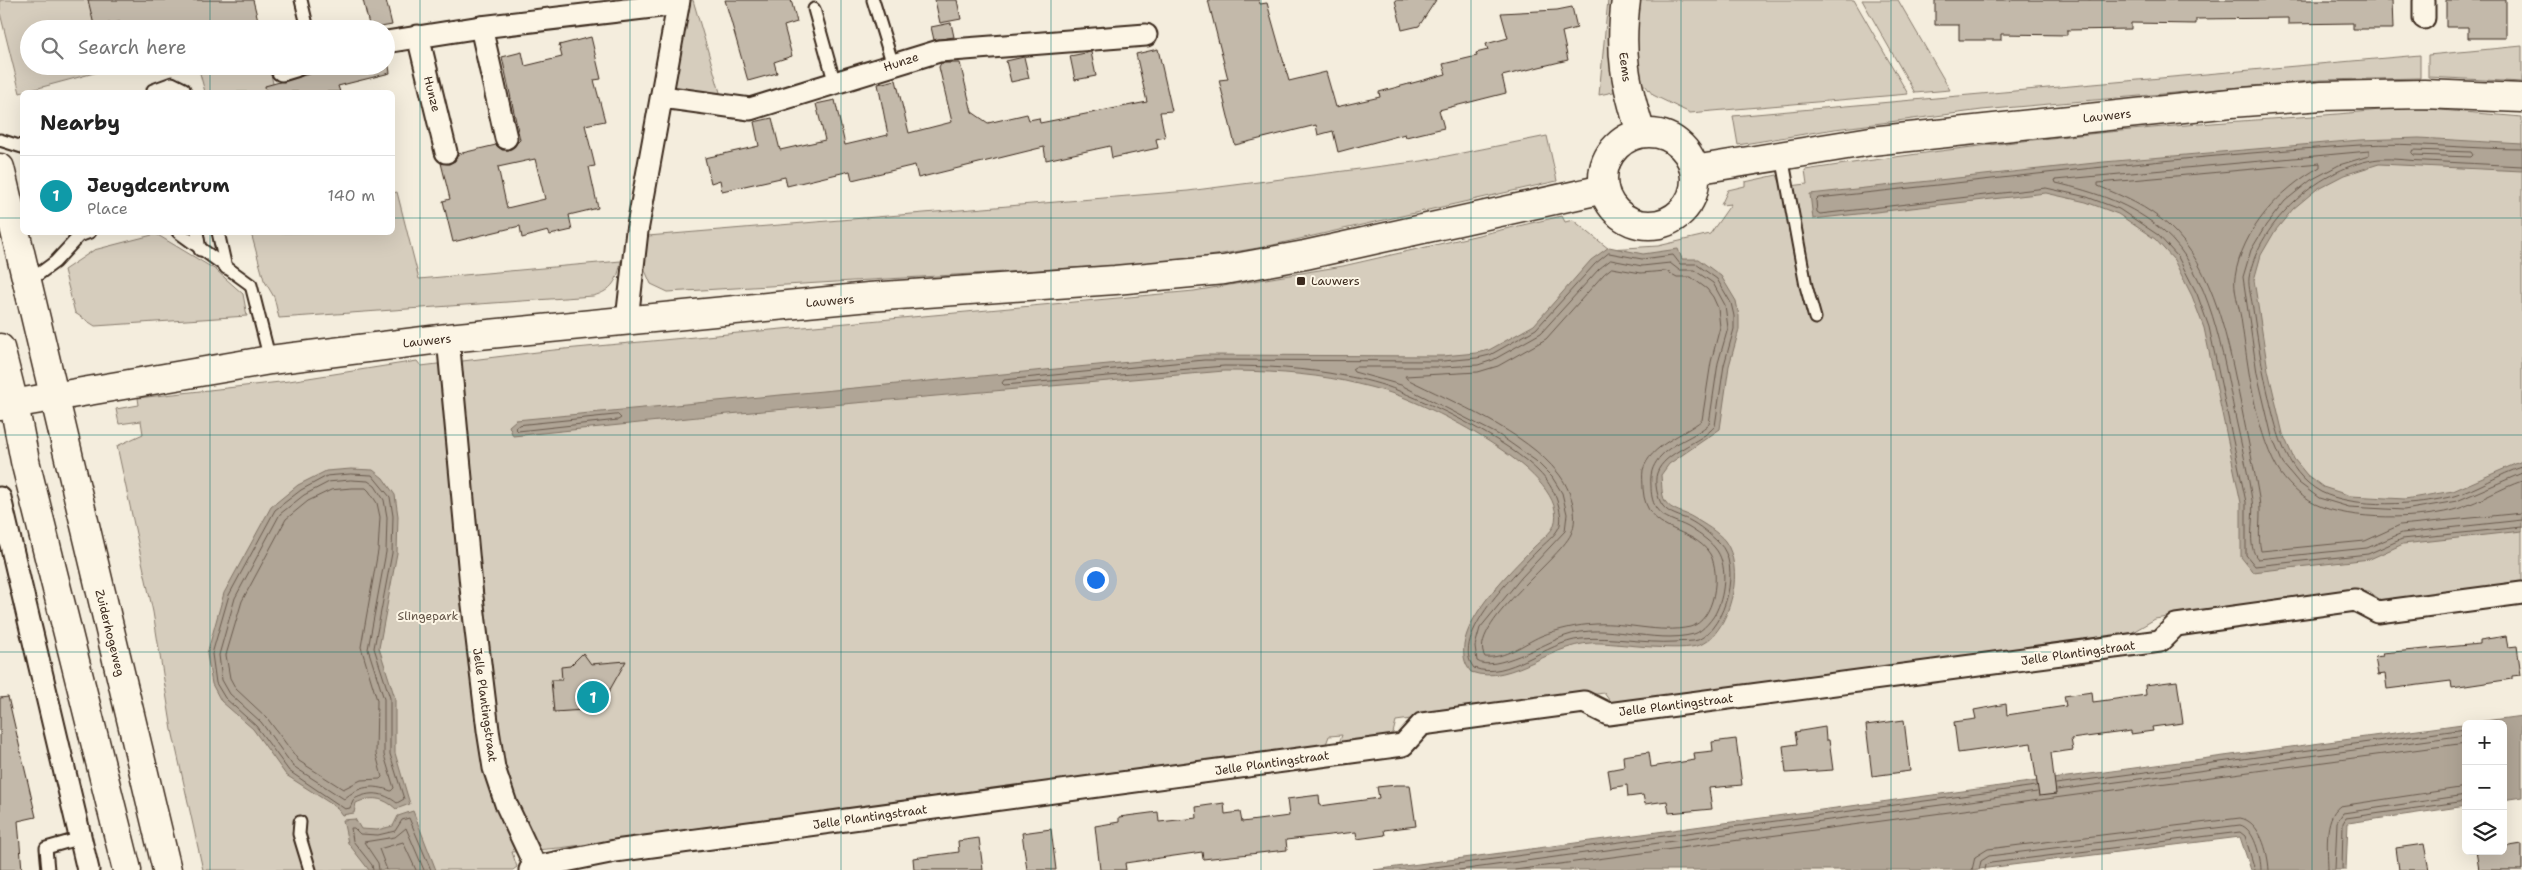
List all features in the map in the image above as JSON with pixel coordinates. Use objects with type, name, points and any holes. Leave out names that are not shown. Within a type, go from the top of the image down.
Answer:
[{"type":"street","name":"Eems","points":[[1626,0],[1621,33],[1623,64],[1641,133]]},
{"type":"street","points":[[395,40],[480,27],[678,2],[637,231],[627,320]]},
{"type":"street","points":[[480,27],[506,138]]},
{"type":"street","name":"Hunze","points":[[662,97],[750,109],[939,51],[1146,35]]},
{"type":"street","name":"Hunze","points":[[418,36],[446,152]]},
{"type":"street","name":"Lauwers","points":[[1694,170],[1871,141],[2268,100],[2322,96],[2424,94],[2522,98]]},
{"type":"street","points":[[1641,133],[1657,134],[1672,139],[1688,155],[1694,170],[1695,181],[1692,196],[1677,216],[1664,223],[1648,225],[1635,223],[1621,216],[1610,204],[1604,189],[1606,164],[1610,155],[1621,143],[1641,133]]},
{"type":"street","name":"Zuiderhogeweg","points":[[0,168],[167,870]]},
{"type":"street","name":"Lauwers","points":[[53,397],[270,360],[448,338],[869,297],[1115,280],[1224,270],[1305,255],[1604,189]]},
{"type":"street","name":"Jelle Plantingstraat","points":[[448,338],[472,596],[486,722],[494,768],[506,804],[534,869],[615,850],[1403,745],[1422,724],[1584,702],[1608,714],[1962,669],[2160,641],[2176,625],[2355,600],[2378,612],[2522,593]]},
{"type":"street","points":[[0,348],[7,405],[25,461],[127,870]]},
{"type":"street","points":[[7,405],[53,397]]},
{"type":"street","points":[[0,498],[88,870]]},
{"type":"lane","points":[[301,0],[306,20]]},
{"type":"lane","points":[[873,0],[893,65]]},
{"type":"lane","points":[[814,9],[835,84]]},
{"type":"lane","points":[[153,90],[172,83],[184,90]]},
{"type":"lane","points":[[0,140],[20,146]]},
{"type":"lane","points":[[1782,156],[1806,286],[1815,318]]},
{"type":"lane","points":[[26,282],[55,262],[82,235]]},
{"type":"lane","points":[[182,235],[251,285],[270,360]]},
{"type":"lane","points":[[197,235],[200,250]]},
{"type":"lane","points":[[219,235],[226,268]]},
{"type":"lane","points":[[300,822],[299,834],[310,870]]},
{"type":"lane","points":[[48,870],[46,848],[81,838]]},
{"type":"green space","points":[[0,0],[92,0],[97,20],[20,20],[20,75],[87,75],[31,90],[20,90],[20,93],[0,13]]},
{"type":"green space","points":[[623,0],[693,0],[724,106],[662,97],[677,4]]},
{"type":"green space","points":[[1608,0],[1616,0],[1618,91],[1599,95]]},
{"type":"green space","points":[[1638,0],[1854,0],[1908,94],[1690,113],[1653,95],[1645,85],[1639,86],[1634,57]]},
{"type":"green space","points":[[1862,0],[1898,0],[1950,90],[1915,93]]},
{"type":"green space","points":[[2522,46],[2522,82],[2428,77],[2428,55]]},
{"type":"green space","points":[[2420,55],[2420,78],[2320,80],[1982,110],[1835,129],[1738,145],[1733,116]]},
{"type":"green space","points":[[200,75],[271,75],[275,90],[204,90]]},
{"type":"green space","name":"Slingepark","points":[[2406,107],[2522,117],[2522,583],[2384,603],[2369,591],[2236,606],[2155,619],[2131,633],[1700,695],[1612,704],[1604,693],[1396,721],[1393,733],[1388,736],[1339,743],[1342,735],[1329,736],[1325,747],[559,848],[512,852],[517,867],[513,870],[203,870],[172,730],[153,612],[117,446],[143,434],[141,421],[119,424],[116,409],[139,405],[138,398],[289,381],[417,361],[421,366],[554,350],[1194,291],[1343,266],[1562,216],[1565,222],[1573,220],[1609,249],[1658,246],[1710,234],[1731,204],[1721,205],[1728,190],[1745,186],[1745,182],[1777,175],[1782,187],[1807,184],[1805,170],[1931,152],[2100,133]]},
{"type":"green space","points":[[1547,136],[1557,181],[1264,247],[1173,262],[668,292],[651,284],[643,266],[648,236],[1188,191],[1422,161]]},
{"type":"green space","points":[[395,192],[397,192],[419,279],[621,261],[618,274],[609,288],[593,296],[279,318],[274,297],[264,280],[252,235],[395,235]]},
{"type":"green space","points":[[158,235],[216,270],[243,294],[247,316],[95,326],[75,313],[64,270],[94,250]]},
{"type":"water","points":[[2419,138],[2522,144],[2522,171],[2379,164],[2344,175],[2317,189],[2293,209],[2275,231],[2261,255],[2254,280],[2268,370],[2283,434],[2294,459],[2307,475],[2323,487],[2351,496],[2405,499],[2453,491],[2522,461],[2522,531],[2403,544],[2370,559],[2253,572],[2241,557],[2241,503],[2204,328],[2192,296],[2174,260],[2155,239],[2118,214],[2086,202],[2046,193],[1813,219],[1810,194],[2104,162],[2360,140]]},
{"type":"water","points":[[1609,247],[1643,254],[1678,249],[1682,259],[1698,259],[1721,276],[1736,301],[1739,330],[1729,366],[1720,429],[1669,464],[1661,475],[1665,501],[1674,509],[1694,518],[1719,534],[1728,546],[1733,559],[1734,586],[1726,615],[1713,636],[1700,645],[1691,647],[1666,648],[1601,643],[1584,644],[1550,654],[1502,673],[1487,675],[1471,672],[1464,657],[1465,641],[1471,623],[1482,605],[1496,588],[1551,531],[1554,525],[1554,506],[1542,485],[1522,465],[1468,429],[1415,402],[1378,389],[1345,381],[1285,373],[1224,371],[717,415],[513,436],[509,426],[516,420],[1204,355],[1443,356],[1476,353],[1489,350],[1534,325],[1591,260]]},
{"type":"water","points":[[373,470],[383,478],[395,495],[398,516],[397,553],[379,648],[395,698],[395,753],[410,804],[396,809],[382,800],[367,799],[356,803],[354,813],[342,815],[336,807],[286,775],[253,729],[221,701],[212,684],[207,654],[224,593],[271,507],[298,485],[326,471]]},
{"type":"water","points":[[2522,716],[2522,797],[2507,799],[2507,720],[2492,720]]},
{"type":"water","points":[[2462,724],[2462,807],[2348,823],[2346,870],[2251,870],[2240,837],[1971,870],[1374,870]]},
{"type":"water","points":[[413,811],[436,870],[369,870],[348,843],[343,820],[355,819],[361,829],[377,830],[393,826],[398,816]]},
{"type":"building","points":[[88,0],[253,0],[258,20],[93,20]]},
{"type":"building","points":[[363,0],[386,0],[391,20],[368,20]]},
{"type":"building","points":[[725,0],[791,0],[797,22],[784,26],[792,56],[774,62],[777,73],[748,81]]},
{"type":"building","points":[[935,0],[957,0],[961,19],[940,23]]},
{"type":"building","points":[[1208,0],[1259,0],[1260,4],[1267,3],[1289,81],[1326,72],[1336,107],[1380,97],[1379,92],[1446,74],[1443,64],[1477,56],[1476,53],[1488,50],[1486,44],[1508,38],[1501,13],[1557,10],[1572,7],[1577,28],[1562,32],[1568,60],[1502,76],[1506,93],[1439,110],[1444,128],[1406,137],[1405,134],[1338,152],[1333,131],[1318,135],[1316,125],[1235,145],[1219,80],[1228,79]]},
{"type":"building","points":[[1395,0],[1436,0],[1419,26],[1402,30]]},
{"type":"building","points":[[1935,0],[2392,0],[2393,29],[2353,29],[2353,23],[2288,24],[2288,18],[2196,19],[2196,24],[2131,23],[2131,29],[2067,30],[2067,35],[2001,34],[2001,40],[1959,40],[1959,25],[1935,25]]},
{"type":"building","points":[[2446,0],[2506,0],[2506,38],[2468,38],[2468,27],[2446,27]]},
{"type":"building","points":[[951,23],[954,37],[934,40],[931,27]]},
{"type":"building","points":[[591,37],[601,79],[594,80],[605,121],[585,125],[595,166],[589,167],[598,208],[569,215],[572,230],[550,235],[548,231],[522,238],[520,226],[453,242],[443,201],[450,199],[441,163],[449,164],[455,161],[458,154],[496,145],[502,150],[509,150],[520,140],[502,57],[522,52],[525,66],[562,57],[559,45]],"holes":[[[535,159],[545,199],[507,208],[498,167]]]},
{"type":"building","points":[[1158,49],[1172,111],[1160,112],[1165,137],[1156,139],[1158,148],[1112,158],[1110,146],[1046,160],[1044,147],[918,178],[915,165],[852,180],[850,171],[787,186],[785,177],[722,191],[720,180],[711,183],[705,158],[759,146],[754,122],[772,118],[780,150],[825,140],[816,104],[835,100],[845,145],[888,135],[878,84],[896,80],[909,133],[952,122],[939,67],[941,63],[960,63],[972,112],[988,123],[1027,114],[1029,120],[1039,118],[1040,123],[1147,102],[1136,54]]},
{"type":"building","points":[[1091,52],[1096,76],[1075,80],[1070,56]]},
{"type":"building","points":[[1024,57],[1029,78],[1011,82],[1006,61]]},
{"type":"building","points":[[306,75],[382,75],[338,86],[339,90],[266,90],[265,86]]},
{"type":"building","points":[[2506,636],[2508,647],[2517,646],[2521,675],[2512,676],[2512,679],[2452,688],[2451,681],[2387,689],[2385,674],[2378,675],[2375,657],[2383,656],[2382,653],[2480,644],[2480,640]]},
{"type":"building","points":[[583,653],[591,664],[626,661],[599,709],[554,712],[551,680],[562,680],[561,667],[570,666]]},
{"type":"building","points":[[2177,681],[2183,723],[2152,727],[2153,731],[2131,734],[2131,731],[2071,739],[2073,750],[2051,753],[2056,794],[2039,796],[2031,743],[1958,753],[1954,722],[1976,719],[1974,710],[2006,704],[2007,715],[2066,706],[2064,696],[2092,692],[2093,702],[2146,695],[2145,685]]},
{"type":"building","points":[[8,697],[36,817],[18,821],[22,870],[0,870],[0,698]]},
{"type":"building","points":[[1904,720],[1910,771],[1872,776],[1866,725]]},
{"type":"building","points":[[1825,727],[1826,740],[1829,740],[1833,770],[1786,773],[1783,746],[1797,744],[1795,732]]},
{"type":"building","points":[[1736,739],[1742,785],[1709,788],[1712,809],[1669,813],[1667,801],[1645,804],[1643,795],[1628,797],[1627,785],[1611,788],[1608,770],[1624,767],[1623,756],[1649,752],[1651,767],[1695,760],[1694,753],[1713,751],[1712,742]]},
{"type":"building","points":[[1410,785],[1416,826],[1384,830],[1385,835],[1357,839],[1356,832],[1286,840],[1287,850],[1203,859],[1202,852],[1125,863],[1126,870],[1100,870],[1095,826],[1119,822],[1119,817],[1158,812],[1159,822],[1197,818],[1196,807],[1224,803],[1225,814],[1240,812],[1242,822],[1289,816],[1287,799],[1319,795],[1320,806],[1379,798],[1377,787]]},
{"type":"building","points":[[1051,829],[1056,870],[1027,870],[1022,833]]},
{"type":"building","points":[[979,838],[983,870],[914,870],[913,858],[959,852],[958,841]]},
{"type":"building","points":[[2424,844],[2429,870],[2399,870],[2396,848]]},
{"type":"building","points":[[2522,844],[2522,870],[2479,870],[2477,855],[2507,855],[2507,846]]},
{"type":"place","name":"Lauwers","points":[[1301,281]]},
{"type":"place","name":"Jeugdcentrum","points":[[593,697]]}]
